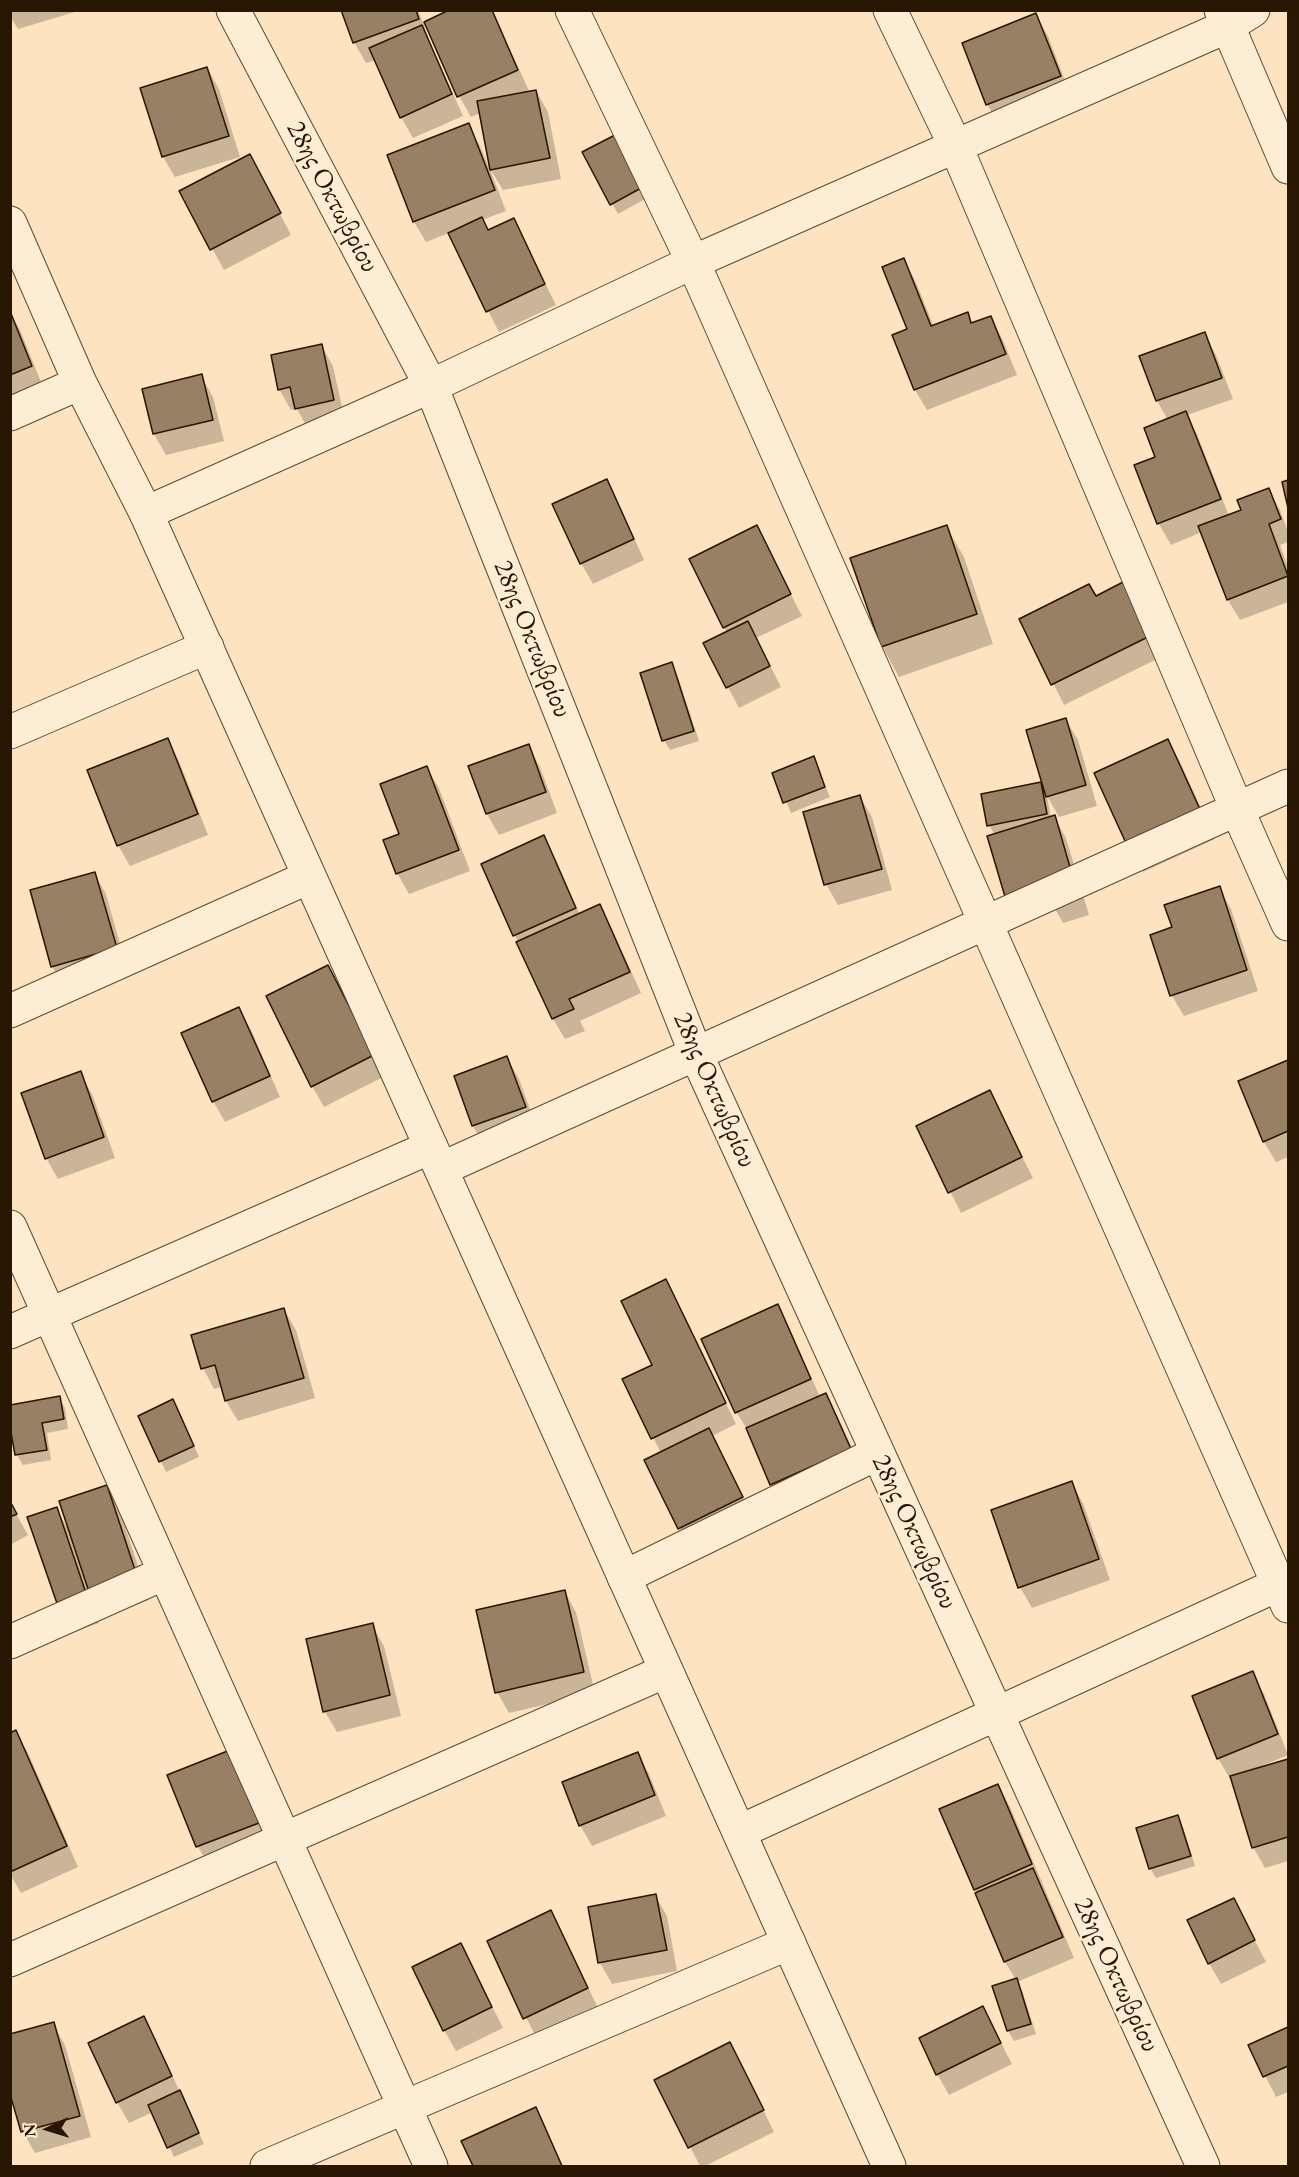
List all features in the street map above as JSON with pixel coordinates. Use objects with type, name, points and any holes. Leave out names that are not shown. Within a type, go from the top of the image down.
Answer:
[{"type":"street","name":"28ης Οκτωβρίου","points":[[233,10],[431,386],[696,1054],[1203,2166]]},
{"type":"street","points":[[572,10],[693,262],[1285,1590],[997,1714],[739,1832]]},
{"type":"street","points":[[890,10],[956,147],[1288,924]]},
{"type":"street","points":[[146,513],[431,386],[693,262],[956,147],[1234,16],[1288,167]]},
{"type":"street","points":[[10,223],[80,383],[146,513],[207,647],[889,2166]]},
{"type":"street","points":[[10,414],[80,383]]},
{"type":"street","points":[[10,732],[207,647]]},
{"type":"street","points":[[10,1332],[696,1054],[1288,786]]},
{"type":"street","points":[[10,1011],[309,877]]},
{"type":"street","points":[[10,1227],[430,2166]]},
{"type":"street","points":[[624,1577],[878,1454]]},
{"type":"street","points":[[10,1642],[165,1573]]},
{"type":"street","points":[[10,1960],[666,1671]]},
{"type":"street","points":[[267,2166],[789,1943]]},
{"type":"building","points":[[341,10],[416,10],[419,19],[353,43]]},
{"type":"building","points":[[449,10],[492,10],[518,70],[457,97],[424,22]]},
{"type":"building","points":[[1036,13],[1061,76],[986,105],[962,43]]},
{"type":"building","points":[[422,25],[452,94],[400,118],[369,48]]},
{"type":"building","points":[[207,67],[229,136],[162,157],[140,88]]},
{"type":"building","points":[[536,90],[550,158],[490,170],[477,101]]},
{"type":"building","points":[[469,123],[495,190],[413,222],[387,155]]},
{"type":"building","points":[[615,135],[643,187],[610,205],[582,152]]},
{"type":"building","points":[[250,154],[281,213],[210,250],[179,191]]},
{"type":"building","points":[[482,217],[488,230],[514,218],[545,284],[486,312],[448,233]]},
{"type":"building","points":[[904,258],[931,326],[968,312],[971,323],[991,316],[1006,354],[914,390],[892,335],[907,329],[882,267]]},
{"type":"building","points":[[10,311],[32,366],[10,375]]},
{"type":"building","points":[[1205,332],[1222,378],[1156,401],[1139,356]]},
{"type":"building","points":[[322,344],[334,400],[295,409],[290,387],[278,390],[271,355]]},
{"type":"building","points":[[202,374],[213,420],[153,434],[142,389]]},
{"type":"building","points":[[1186,411],[1221,499],[1157,524],[1134,465],[1155,457],[1144,428]]},
{"type":"building","points":[[607,479],[634,539],[580,564],[552,504]]},
{"type":"building","points":[[1288,480],[1288,508],[1282,482]]},
{"type":"building","points":[[1269,488],[1281,519],[1269,524],[1288,576],[1227,600],[1198,526],[1241,510],[1237,500]]},
{"type":"building","points":[[757,525],[791,594],[723,628],[689,559]]},
{"type":"building","points":[[947,525],[977,614],[881,647],[850,558]]},
{"type":"building","points":[[1127,580],[1154,634],[1051,685],[1019,619],[1089,584],[1096,596]]},
{"type":"building","points":[[748,621],[770,666],[726,688],[703,643]]},
{"type":"building","points":[[672,662],[694,731],[662,741],[640,673]]},
{"type":"building","points":[[1066,718],[1086,785],[1046,797],[1026,730]]},
{"type":"building","points":[[168,738],[198,814],[117,846],[87,770]]},
{"type":"building","points":[[1168,739],[1204,818],[1130,852],[1094,773]]},
{"type":"building","points":[[529,744],[546,792],[486,814],[468,766]]},
{"type":"building","points":[[814,756],[825,787],[783,803],[772,773]]},
{"type":"building","points":[[427,766],[459,850],[396,874],[383,840],[399,834],[380,784]]},
{"type":"building","points":[[1041,782],[1047,814],[987,826],[981,794]]},
{"type":"building","points":[[860,795],[882,869],[824,885],[803,812]]},
{"type":"building","points":[[1055,815],[1078,895],[1006,900],[987,836]]},
{"type":"building","points":[[544,835],[576,908],[513,936],[481,864]]},
{"type":"building","points":[[95,872],[117,948],[51,967],[30,890]]},
{"type":"building","points":[[1220,886],[1247,970],[1170,996],[1150,935],[1172,927],[1164,905]]},
{"type":"building","points":[[600,904],[630,972],[569,999],[574,1009],[552,1019],[516,942]]},
{"type":"building","points":[[328,965],[374,1055],[311,1087],[266,996]]},
{"type":"building","points":[[239,1007],[270,1076],[212,1102],[181,1033]]},
{"type":"building","points":[[507,1056],[526,1107],[472,1126],[454,1076]]},
{"type":"building","points":[[1288,1060],[1288,1131],[1263,1142],[1238,1081]]},
{"type":"building","points":[[81,1071],[104,1137],[45,1159],[21,1093]]},
{"type":"building","points":[[990,1090],[1022,1157],[948,1193],[916,1126]]},
{"type":"building","points":[[666,1279],[726,1403],[651,1439],[622,1379],[652,1365],[621,1301]]},
{"type":"building","points":[[778,1304],[811,1379],[735,1413],[701,1339]]},
{"type":"building","points":[[284,1308],[304,1378],[225,1401],[215,1365],[201,1369],[191,1335]]},
{"type":"building","points":[[826,1393],[851,1449],[770,1485],[746,1428]]},
{"type":"building","points":[[60,1396],[64,1419],[42,1423],[47,1450],[15,1455],[10,1427],[10,1405]]},
{"type":"building","points":[[173,1399],[194,1446],[159,1462],[138,1416]]},
{"type":"building","points":[[709,1428],[743,1497],[678,1529],[644,1460]]},
{"type":"building","points":[[1072,1481],[1099,1559],[1018,1588],[991,1510]]},
{"type":"building","points":[[107,1485],[138,1579],[90,1595],[59,1501]]},
{"type":"building","points":[[10,1501],[17,1514],[10,1517]]},
{"type":"building","points":[[57,1507],[89,1602],[60,1612],[27,1517]]},
{"type":"building","points":[[565,1590],[584,1672],[495,1693],[476,1610]]},
{"type":"building","points":[[373,1623],[390,1695],[323,1712],[306,1639]]},
{"type":"building","points":[[1253,1671],[1278,1734],[1217,1759],[1192,1696]]},
{"type":"building","points":[[16,1730],[67,1846],[10,1872],[10,1733]]},
{"type":"building","points":[[230,1750],[259,1823],[196,1847],[167,1775]]},
{"type":"building","points":[[638,1752],[655,1795],[579,1826],[562,1782]]},
{"type":"building","points":[[1288,1759],[1288,1837],[1252,1848],[1230,1776]]},
{"type":"building","points":[[998,1784],[1032,1864],[974,1890],[939,1809]]},
{"type":"building","points":[[1178,1815],[1191,1856],[1149,1869],[1136,1828]]},
{"type":"building","points":[[1033,1868],[1063,1937],[1004,1962],[975,1893]]},
{"type":"building","points":[[656,1894],[667,1950],[598,1963],[588,1907]]},
{"type":"building","points":[[1234,1898],[1255,1940],[1208,1964],[1187,1920]]},
{"type":"building","points":[[551,1910],[588,1988],[523,2019],[487,1941]]},
{"type":"building","points":[[461,1943],[492,2007],[443,2031],[412,1967]]},
{"type":"building","points":[[1017,1978],[1031,2024],[1007,2031],[992,1986]]},
{"type":"building","points":[[983,2006],[1001,2043],[936,2075],[919,2038]]},
{"type":"building","points":[[144,2016],[172,2076],[116,2103],[88,2043]]},
{"type":"building","points":[[54,2022],[80,2116],[21,2132],[10,2094],[10,2034]]},
{"type":"building","points":[[1288,2027],[1288,2066],[1263,2077],[1248,2045]]},
{"type":"building","points":[[730,2042],[764,2110],[688,2148],[654,2080]]},
{"type":"building","points":[[180,2090],[199,2133],[167,2148],[148,2105]]},
{"type":"building","points":[[536,2107],[562,2166],[473,2166],[461,2141]]}]
